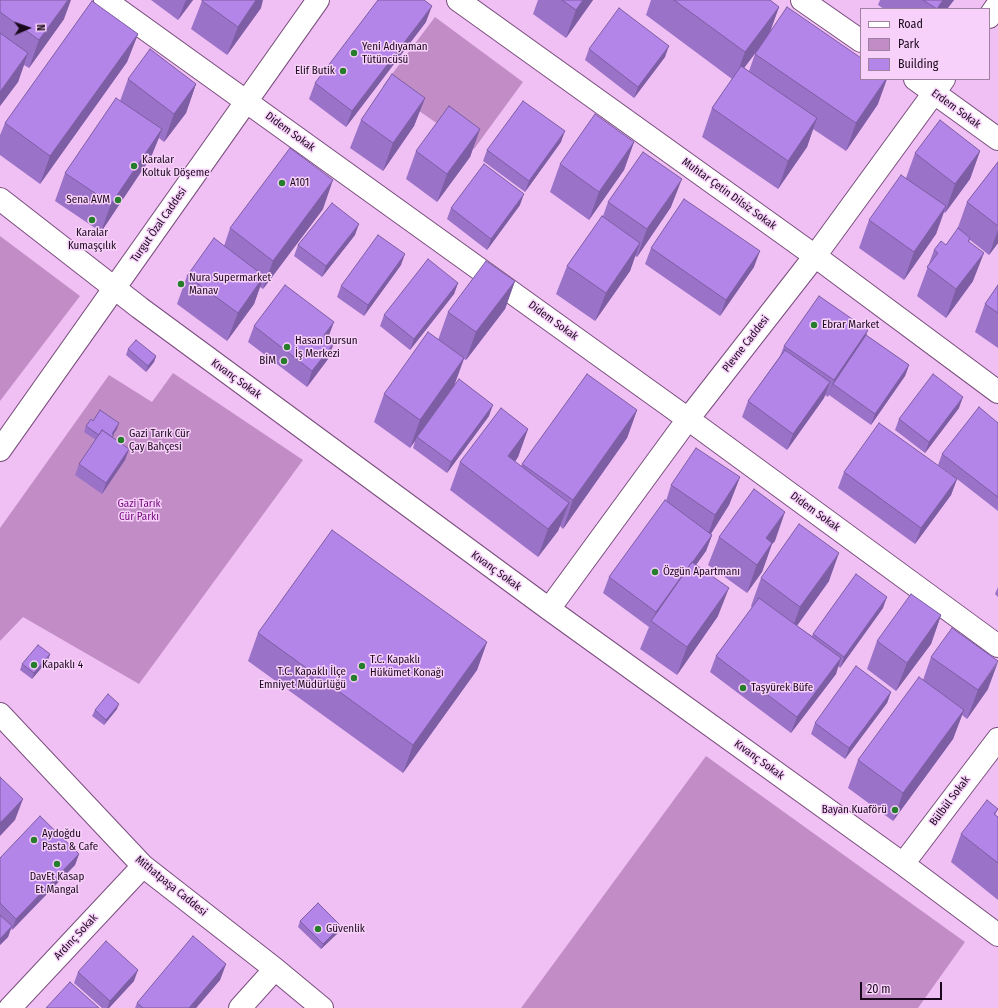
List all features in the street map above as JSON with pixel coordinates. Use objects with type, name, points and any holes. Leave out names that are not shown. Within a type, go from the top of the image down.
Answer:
[{"type":"street","name":"Didem Sokak","points":[[105,0],[688,418],[998,646]]},
{"type":"street","name":"Turgut Özal Caddesi","points":[[0,450],[318,0]]},
{"type":"street","name":"Muhtar Çetin Dilsiz Sokak","points":[[458,0],[816,256],[998,392]]},
{"type":"street","points":[[802,0],[860,40]]},
{"type":"street","points":[[990,16],[998,4]]},
{"type":"street","name":"Erdem Sokak","points":[[918,80],[939,86],[998,139]]},
{"type":"street","name":"Plevne Caddesi","points":[[549,609],[688,418],[816,256],[939,86]]},
{"type":"street","name":"Kıvanç Sokak","points":[[0,199],[114,289],[549,609],[903,864],[998,936]]},
{"type":"street","name":"Mithatpaşa Caddesi","points":[[0,714],[143,866],[275,969],[322,1008]]},
{"type":"street","name":"Bülbül Sokak","points":[[903,864],[998,739]]},
{"type":"street","name":"Ardınç Sokak","points":[[10,1008],[143,866]]},
{"type":"street","points":[[240,1008],[275,969]]},
{"type":"green space","points":[[435,17],[523,82],[474,149],[383,86]]},
{"type":"green space","points":[[0,236],[80,296],[0,401]]},
{"type":"green space","name":"Gazi Tarık Cür Parkı","points":[[173,373],[303,460],[139,684],[23,617],[0,641],[0,528],[109,375],[152,402]]},
{"type":"green space","points":[[706,756],[965,942],[918,1008],[521,1008]]},
{"type":"building","points":[[0,0],[68,0],[39,40],[0,12]]},
{"type":"building","points":[[202,0],[256,0],[238,27]]},
{"type":"building","points":[[378,0],[424,0],[432,6],[352,111],[315,83]]},
{"type":"building","points":[[562,0],[583,0],[576,10]]},
{"type":"building","points":[[674,0],[770,0],[779,7],[745,52]]},
{"type":"building","points":[[923,0],[943,0],[938,8]]},
{"type":"building","points":[[92,1],[138,34],[50,156],[5,123]]},
{"type":"building","points":[[787,7],[860,57],[860,80],[885,80],[856,123],[755,54]]},
{"type":"building","points":[[619,8],[669,46],[638,87],[589,49]]},
{"type":"building","points":[[0,33],[28,53],[0,92]]},
{"type":"building","points":[[150,49],[196,84],[174,114],[128,79]]},
{"type":"building","points":[[741,66],[817,118],[788,161],[712,108]]},
{"type":"building","points":[[392,74],[425,98],[393,143],[361,120]]},
{"type":"building","points":[[116,98],[162,129],[111,204],[65,173]]},
{"type":"building","points":[[523,101],[565,131],[529,181],[487,150]]},
{"type":"building","points":[[449,106],[480,129],[447,174],[416,151]]},
{"type":"building","points":[[595,114],[634,142],[599,192],[560,164]]},
{"type":"building","points":[[940,120],[980,151],[955,184],[915,153]]},
{"type":"building","points":[[290,148],[333,180],[273,261],[230,228]]},
{"type":"building","points":[[643,152],[682,179],[647,229],[608,202]]},
{"type":"building","points":[[998,162],[998,226],[967,202]]},
{"type":"building","points":[[484,164],[524,194],[491,239],[451,208]]},
{"type":"building","points":[[901,175],[946,206],[914,252],[869,220]]},
{"type":"building","points":[[684,199],[760,251],[726,300],[651,248]]},
{"type":"building","points":[[332,203],[359,224],[326,266],[298,245]]},
{"type":"building","points":[[602,216],[640,243],[606,293],[567,266]]},
{"type":"building","points":[[958,228],[970,238],[968,241],[984,253],[956,289],[927,267],[938,253],[934,250],[941,241],[946,245]]},
{"type":"building","points":[[378,235],[405,254],[368,305],[341,286]]},
{"type":"building","points":[[214,238],[264,276],[238,313],[187,276]]},
{"type":"building","points":[[428,259],[458,283],[414,339],[384,315]]},
{"type":"building","points":[[486,261],[515,281],[476,332],[448,312]]},
{"type":"building","name":"Hasan Dursun İş Merkezi","points":[[285,285],[334,322],[324,335],[334,343],[312,371],[254,326]]},
{"type":"building","points":[[998,285],[998,313],[985,304]]},
{"type":"building","points":[[819,296],[868,330],[834,380],[784,346]]},
{"type":"building","points":[[428,332],[464,358],[420,420],[384,394]]},
{"type":"building","points":[[866,335],[909,365],[875,414],[833,384]]},
{"type":"building","points":[[136,340],[156,356],[148,366],[128,349]]},
{"type":"building","points":[[785,350],[830,382],[793,434],[748,401]]},
{"type":"building","points":[[587,374],[637,410],[573,500],[522,464]]},
{"type":"building","points":[[933,374],[963,397],[929,442],[899,419]]},
{"type":"building","points":[[459,379],[493,405],[451,462],[417,437]]},
{"type":"building","points":[[979,407],[998,423],[998,497],[942,454]]},
{"type":"building","points":[[501,408],[528,429],[508,456],[569,503],[548,529],[460,462]]},
{"type":"building","points":[[100,410],[119,423],[112,434],[114,435],[112,437],[102,430],[99,435],[86,426],[91,419],[93,421]]},
{"type":"building","points":[[879,423],[957,479],[921,528],[844,472]]},
{"type":"building","points":[[102,430],[129,449],[106,483],[79,464]]},
{"type":"building","points":[[696,448],[740,477],[715,515],[671,485]]},
{"type":"building","points":[[754,489],[785,512],[766,538],[772,543],[757,565],[719,537]]},
{"type":"building","name":"Özgün Apartmanı","points":[[665,500],[712,535],[656,612],[609,577]]},
{"type":"building","points":[[799,524],[839,553],[800,607],[761,578]]},
{"type":"building","name":"T.C. Kapaklı Hükümet Konağı","points":[[332,530],[487,642],[413,745],[258,633]]},
{"type":"building","points":[[692,562],[729,588],[687,647],[651,621]]},
{"type":"building","points":[[856,574],[887,597],[844,657],[813,634]]},
{"type":"building","points":[[911,594],[941,615],[907,663],[877,641]]},
{"type":"building","points":[[759,598],[841,658],[797,717],[716,656]]},
{"type":"building","points":[[952,628],[998,661],[978,690],[931,657]]},
{"type":"building","name":"Kapaklı 4","points":[[38,645],[50,654],[34,673],[22,664]]},
{"type":"building","points":[[856,666],[891,692],[849,748],[815,723]]},
{"type":"building","points":[[919,677],[964,710],[903,793],[858,760]]},
{"type":"building","points":[[108,694],[119,704],[106,720],[95,710]]},
{"type":"building","points":[[0,777],[23,799],[0,823]]},
{"type":"building","points":[[987,800],[998,809],[994,814],[998,817],[998,863],[961,834]]},
{"type":"building","points":[[40,816],[79,854],[16,919],[0,903],[0,858]]},
{"type":"building","name":"Güvenlik","points":[[318,903],[341,926],[323,944],[300,921]]},
{"type":"building","points":[[0,915],[12,926],[0,939]]},
{"type":"building","points":[[193,936],[226,964],[189,1008],[143,1008],[137,1003]]},
{"type":"building","points":[[106,941],[138,970],[110,1001],[78,972]]},
{"type":"building","points":[[70,982],[99,1008],[46,1008]]},
{"type":"place","name":"Yeni Adıyaman Tütüncüsü","points":[[354,53]]},
{"type":"place","name":"Elif Butik","points":[[343,71]]},
{"type":"place","name":"Karalar Koltuk Döşeme","points":[[134,166]]},
{"type":"place","name":"A101","points":[[282,183]]},
{"type":"place","name":"Sena AVM","points":[[118,200]]},
{"type":"place","name":"Karalar Kumaşçılık","points":[[92,220]]},
{"type":"place","name":"Nura Supermarket Manav","points":[[181,284]]},
{"type":"place","name":"Ebrar Market","points":[[814,325]]},
{"type":"place","name":"Hasan Dursun İş Merkezi","points":[[287,347]]},
{"type":"place","name":"BİM","points":[[284,361]]},
{"type":"place","name":"Gazi Tarık Cür Çay Bahçesi","points":[[121,440]]},
{"type":"place","name":"Özgün Apartmanı","points":[[655,572]]},
{"type":"place","name":"Kapaklı 4","points":[[34,665]]},
{"type":"place","name":"T.C. Kapaklı Hükümet Konağı","points":[[362,666]]},
{"type":"place","name":"T.C. Kapaklı İlçe Emniyet Müdürlüğü","points":[[354,678]]},
{"type":"place","name":"Taşyürek Büfe","points":[[743,688]]},
{"type":"place","name":"Bayan Kuaförü","points":[[895,810]]},
{"type":"place","name":"Aydoğdu Pasta & Cafe","points":[[34,840]]},
{"type":"place","name":"DavEt Kasap Et Mangal","points":[[57,864]]},
{"type":"place","name":"Güvenlik","points":[[318,929]]}]
